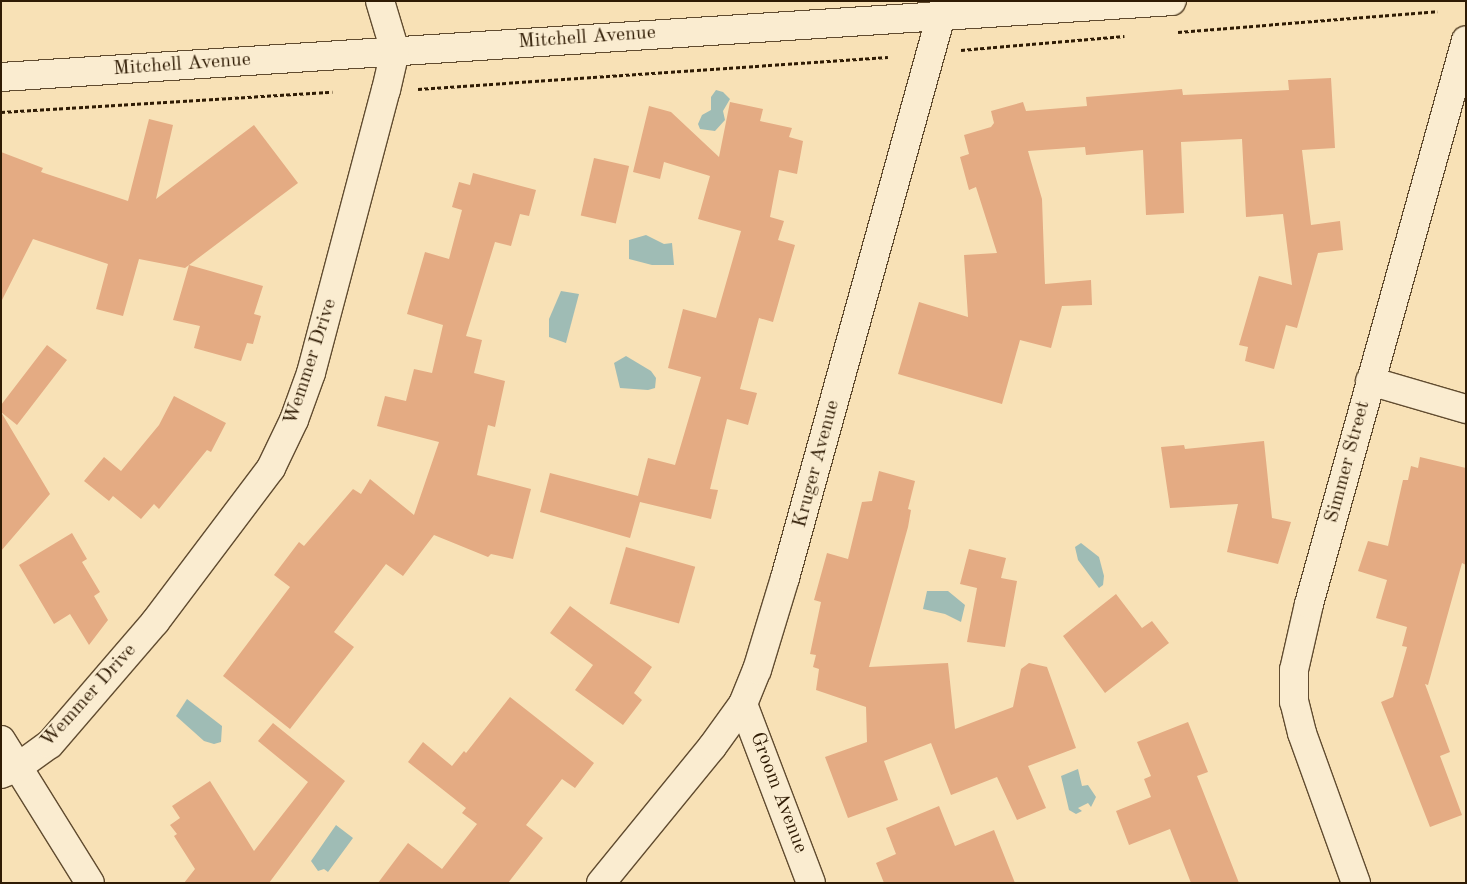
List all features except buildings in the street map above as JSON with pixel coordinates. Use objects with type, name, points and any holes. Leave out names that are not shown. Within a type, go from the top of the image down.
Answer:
[{"type":"street","name":"Wemmer Drive","points":[[10,770],[50,744],[155,622],[271,468],[311,373],[367,171],[395,51],[380,1]]},
{"type":"street","name":"Mitchell Avenue","points":[[1,77],[395,51],[931,8],[1172,1]]},
{"type":"street","name":"Kruger Avenue","points":[[601,883],[743,704],[785,578],[931,8]]},
{"type":"street","name":"Simmer Street","points":[[1356,883],[1302,733],[1294,702],[1294,670],[1309,604],[1466,40]]},
{"type":"street","points":[[1370,381],[1466,409]]},
{"type":"street","name":"Groom Avenue","points":[[743,704],[811,883]]},
{"type":"street","points":[[1,740],[10,770],[90,883]]},
{"type":"path","points":[[1168,33],[1436,11]]},
{"type":"path","points":[[960,50],[1129,36]]},
{"type":"path","points":[[411,89],[888,56]]},
{"type":"path","points":[[1,112],[332,92]]},
{"type":"water","points":[[716,90],[723,92],[730,99],[723,111],[725,120],[715,131],[700,129],[698,124],[702,115],[711,110],[711,97]]},
{"type":"water","points":[[646,235],[664,244],[672,243],[674,265],[652,265],[629,259],[629,240]]},
{"type":"water","points":[[561,291],[579,294],[566,343],[549,337],[549,319]]},
{"type":"water","points":[[626,356],[651,371],[656,378],[655,388],[648,390],[620,388],[614,363]]},
{"type":"water","points":[[1081,543],[1099,557],[1104,576],[1103,585],[1099,588],[1078,560],[1075,547]]},
{"type":"water","points":[[927,591],[948,591],[965,605],[961,622],[945,614],[923,609]]},
{"type":"water","points":[[187,699],[222,726],[221,742],[214,744],[204,741],[176,716]]},
{"type":"water","points":[[1078,769],[1082,786],[1088,785],[1096,797],[1091,807],[1088,803],[1078,808],[1082,811],[1076,814],[1069,810],[1061,776]]},
{"type":"water","points":[[336,825],[353,838],[328,872],[324,869],[318,871],[311,861]]}]
